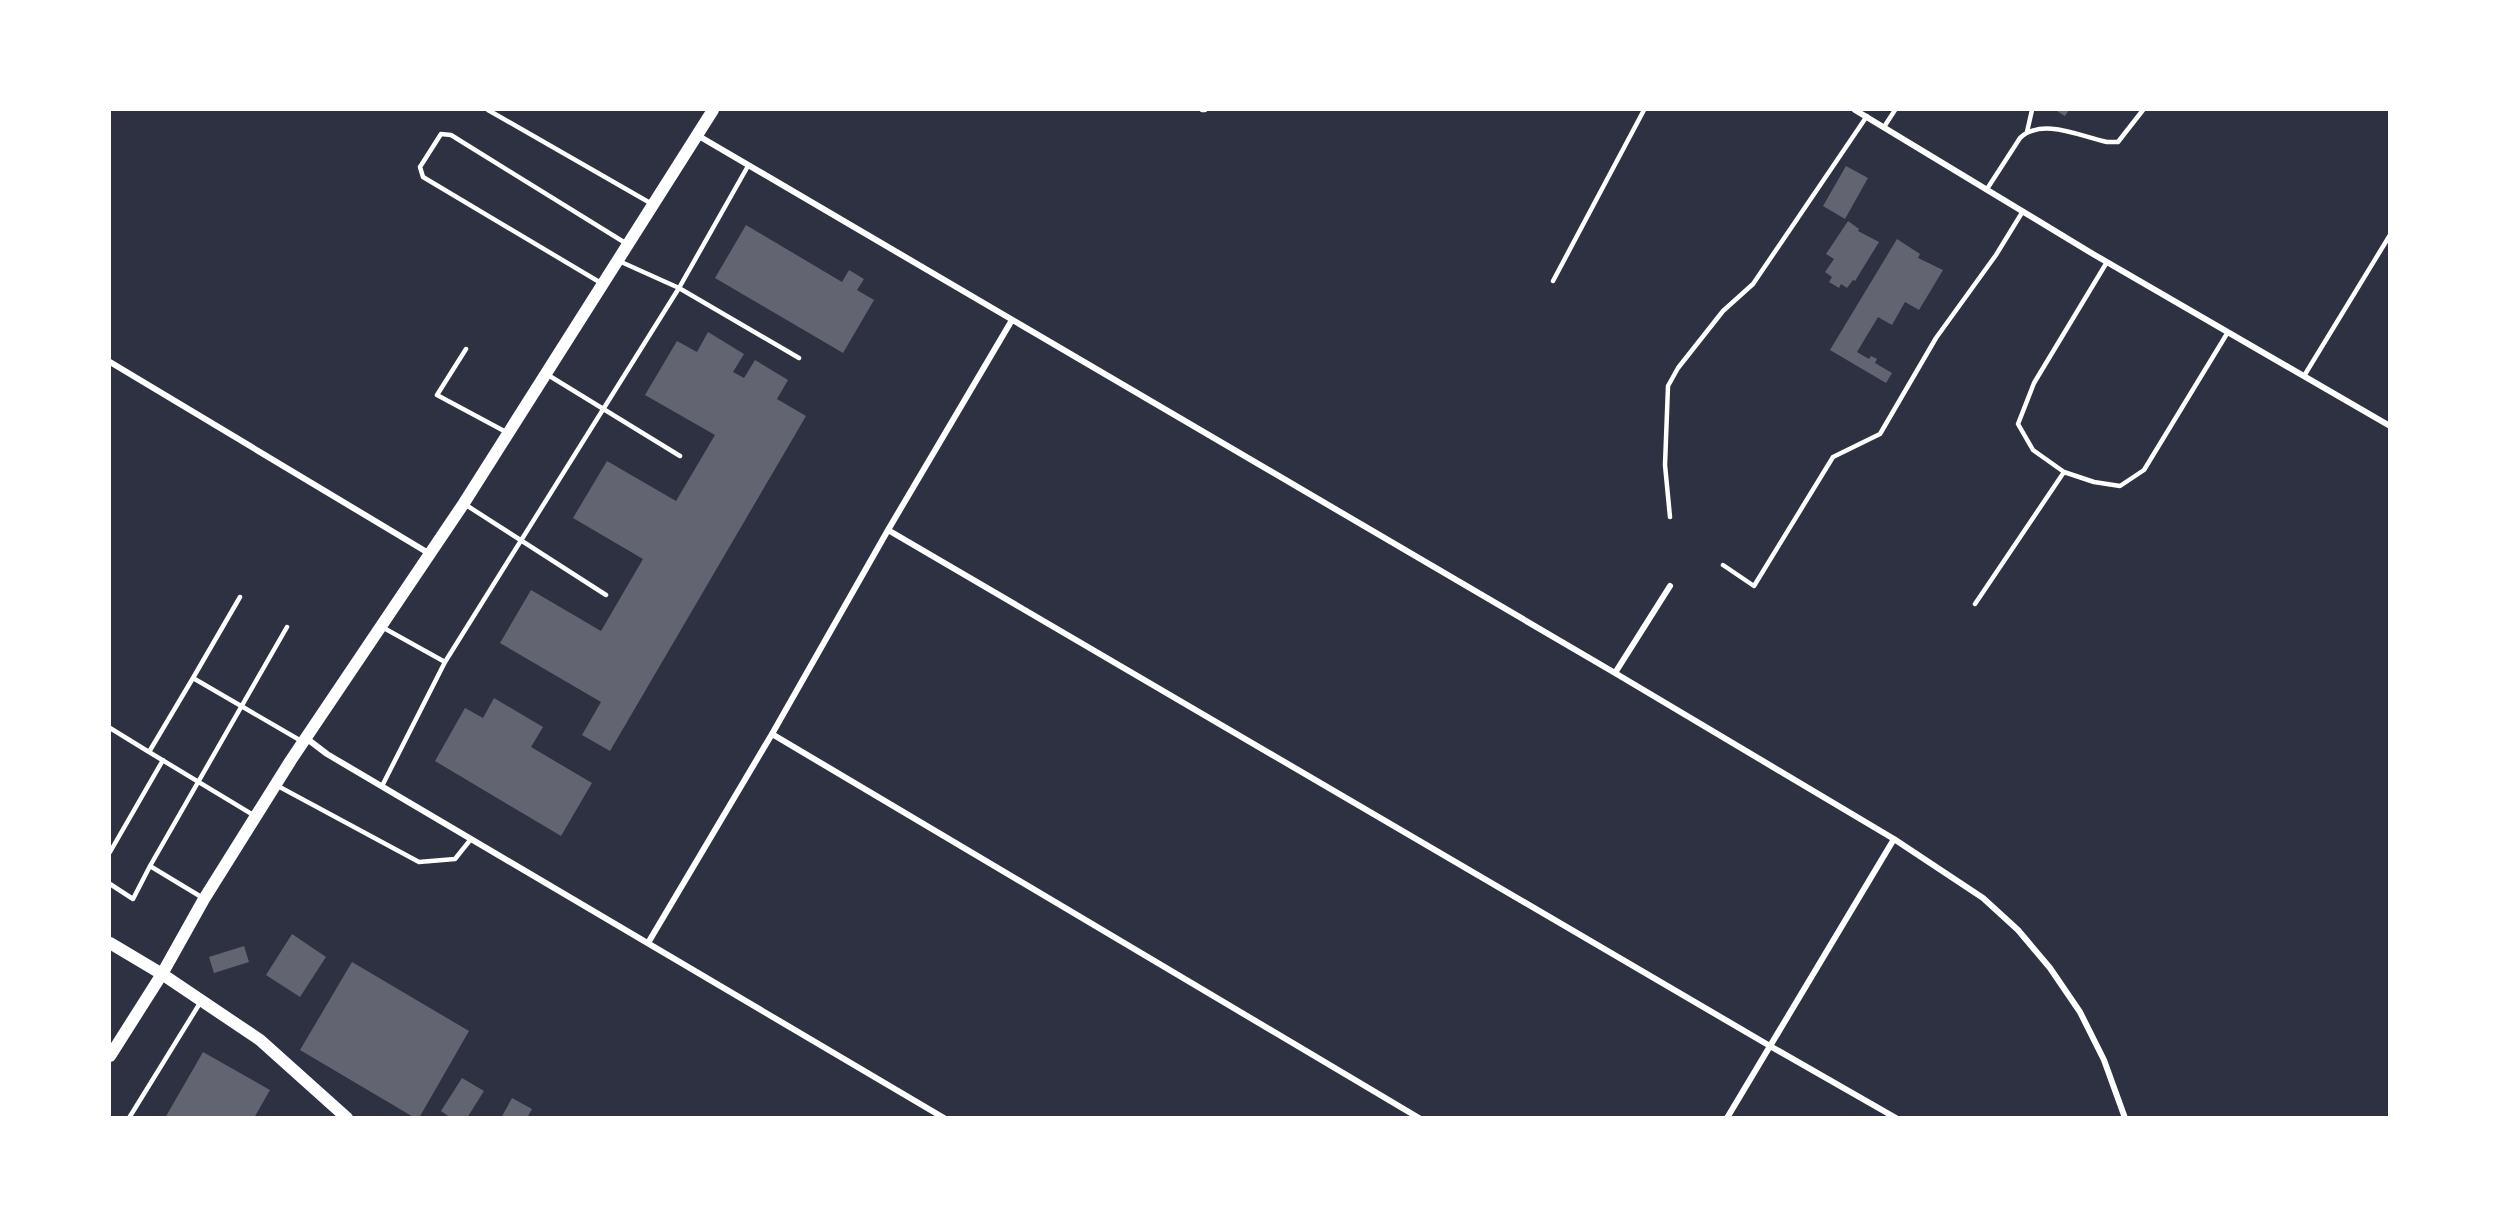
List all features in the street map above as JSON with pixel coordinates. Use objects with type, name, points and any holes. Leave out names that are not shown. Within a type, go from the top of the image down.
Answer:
[{"type":"main road","points":[[110,1056],[162,974],[204,899],[304,740],[464,503],[713,110]]},
{"type":"main road","points":[[110,943],[162,974],[260,1040],[347,1118]]},
{"type":"street","points":[[1856,110],[2107,262],[2390,426]]},
{"type":"street","points":[[697,135],[1615,673],[1894,839],[1983,898],[2018,930],[2050,968],[2080,1012],[2104,1060],[2125,1118]]},
{"type":"street","points":[[648,943],[1012,320]]},
{"type":"street","points":[[110,362],[430,554]]},
{"type":"street","points":[[888,530],[1896,1118]]},
{"type":"street","points":[[1615,673],[1670,586]]},
{"type":"street","points":[[772,734],[1419,1118]]},
{"type":"street","points":[[304,740],[944,1118]]},
{"type":"street","points":[[1727,1118],[1894,839]]},
{"type":"lane","points":[[488,110],[654,205]]},
{"type":"lane","points":[[1553,281],[1644,110]]},
{"type":"lane","points":[[1884,127],[1895,110]]},
{"type":"lane","points":[[2027,132],[2032,110]]},
{"type":"lane","points":[[1987,189],[2020,138],[2027,132],[2041,128],[2118,142],[2143,110]]},
{"type":"lane","points":[[1670,517],[1665,465],[1668,386],[1678,368],[1723,311],[1753,284],[1867,116]]},
{"type":"lane","points":[[603,285],[423,177],[420,167],[430,151],[441,135],[451,135],[629,245]]},
{"type":"lane","points":[[382,786],[445,662],[679,288],[748,165]]},
{"type":"lane","points":[[1723,565],[1754,586],[1833,457],[1880,434],[1936,338],[1996,255],[2023,211]]},
{"type":"lane","points":[[2304,376],[2390,235]]},
{"type":"lane","points":[[619,260],[679,288],[799,358]]},
{"type":"lane","points":[[2107,262],[2034,383],[2018,424],[2033,450],[2064,472],[2094,482],[2120,486],[2144,470],[2228,332]]},
{"type":"lane","points":[[466,348],[437,395],[508,434]]},
{"type":"lane","points":[[546,374],[680,456]]},
{"type":"lane","points":[[1975,604],[2064,472]]},
{"type":"lane","points":[[464,503],[606,595]]},
{"type":"lane","points":[[149,752],[240,597]]},
{"type":"lane","points":[[110,884],[133,898],[287,627]]},
{"type":"lane","points":[[382,627],[445,662]]},
{"type":"lane","points":[[193,678],[241,707],[304,740]]},
{"type":"lane","points":[[110,728],[256,817]]},
{"type":"lane","points":[[110,852],[163,760]]},
{"type":"lane","points":[[276,785],[419,862],[455,859],[471,839]]},
{"type":"lane","points":[[150,866],[204,899]]},
{"type":"lane","points":[[129,1118],[202,1001]]},
{"type":"building","points":[[2055,110],[2069,110],[2065,116]]},
{"type":"building","points":[[1846,166],[1868,178],[1845,219],[1823,206]]},
{"type":"building","points":[[1848,221],[1859,229],[1858,231],[1879,242],[1855,281],[1853,280],[1847,288],[1841,284],[1839,288],[1829,282],[1832,277],[1825,272],[1834,259],[1826,254]]},
{"type":"building","points":[[746,225],[842,282],[849,270],[864,279],[857,290],[874,300],[843,353],[715,278]]},
{"type":"building","points":[[1897,239],[1920,254],[1918,258],[1943,270],[1919,310],[1905,302],[1892,325],[1878,317],[1857,352],[1869,359],[1871,356],[1877,359],[1875,363],[1892,373],[1886,383],[1830,350]]},
{"type":"building","points":[[708,332],[744,354],[733,372],[744,378],[755,360],[788,380],[777,399],[806,416],[610,751],[582,735],[601,702],[500,643],[531,590],[601,631],[643,559],[573,518],[607,461],[676,501],[715,435],[645,395],[677,341],[697,352]]},
{"type":"building","points":[[494,698],[543,727],[531,747],[592,783],[561,836],[435,761],[465,708],[483,718]]},
{"type":"building","points":[[292,934],[326,957],[300,997],[266,975]]},
{"type":"building","points":[[244,946],[249,962],[214,973],[209,957]]},
{"type":"building","points":[[352,962],[469,1031],[419,1118],[415,1118],[300,1050]]},
{"type":"building","points":[[203,1052],[270,1090],[254,1118],[165,1118]]},
{"type":"building","points":[[462,1078],[484,1091],[467,1118],[451,1118],[441,1111]]},
{"type":"building","points":[[512,1098],[532,1109],[527,1118],[501,1118]]}]
